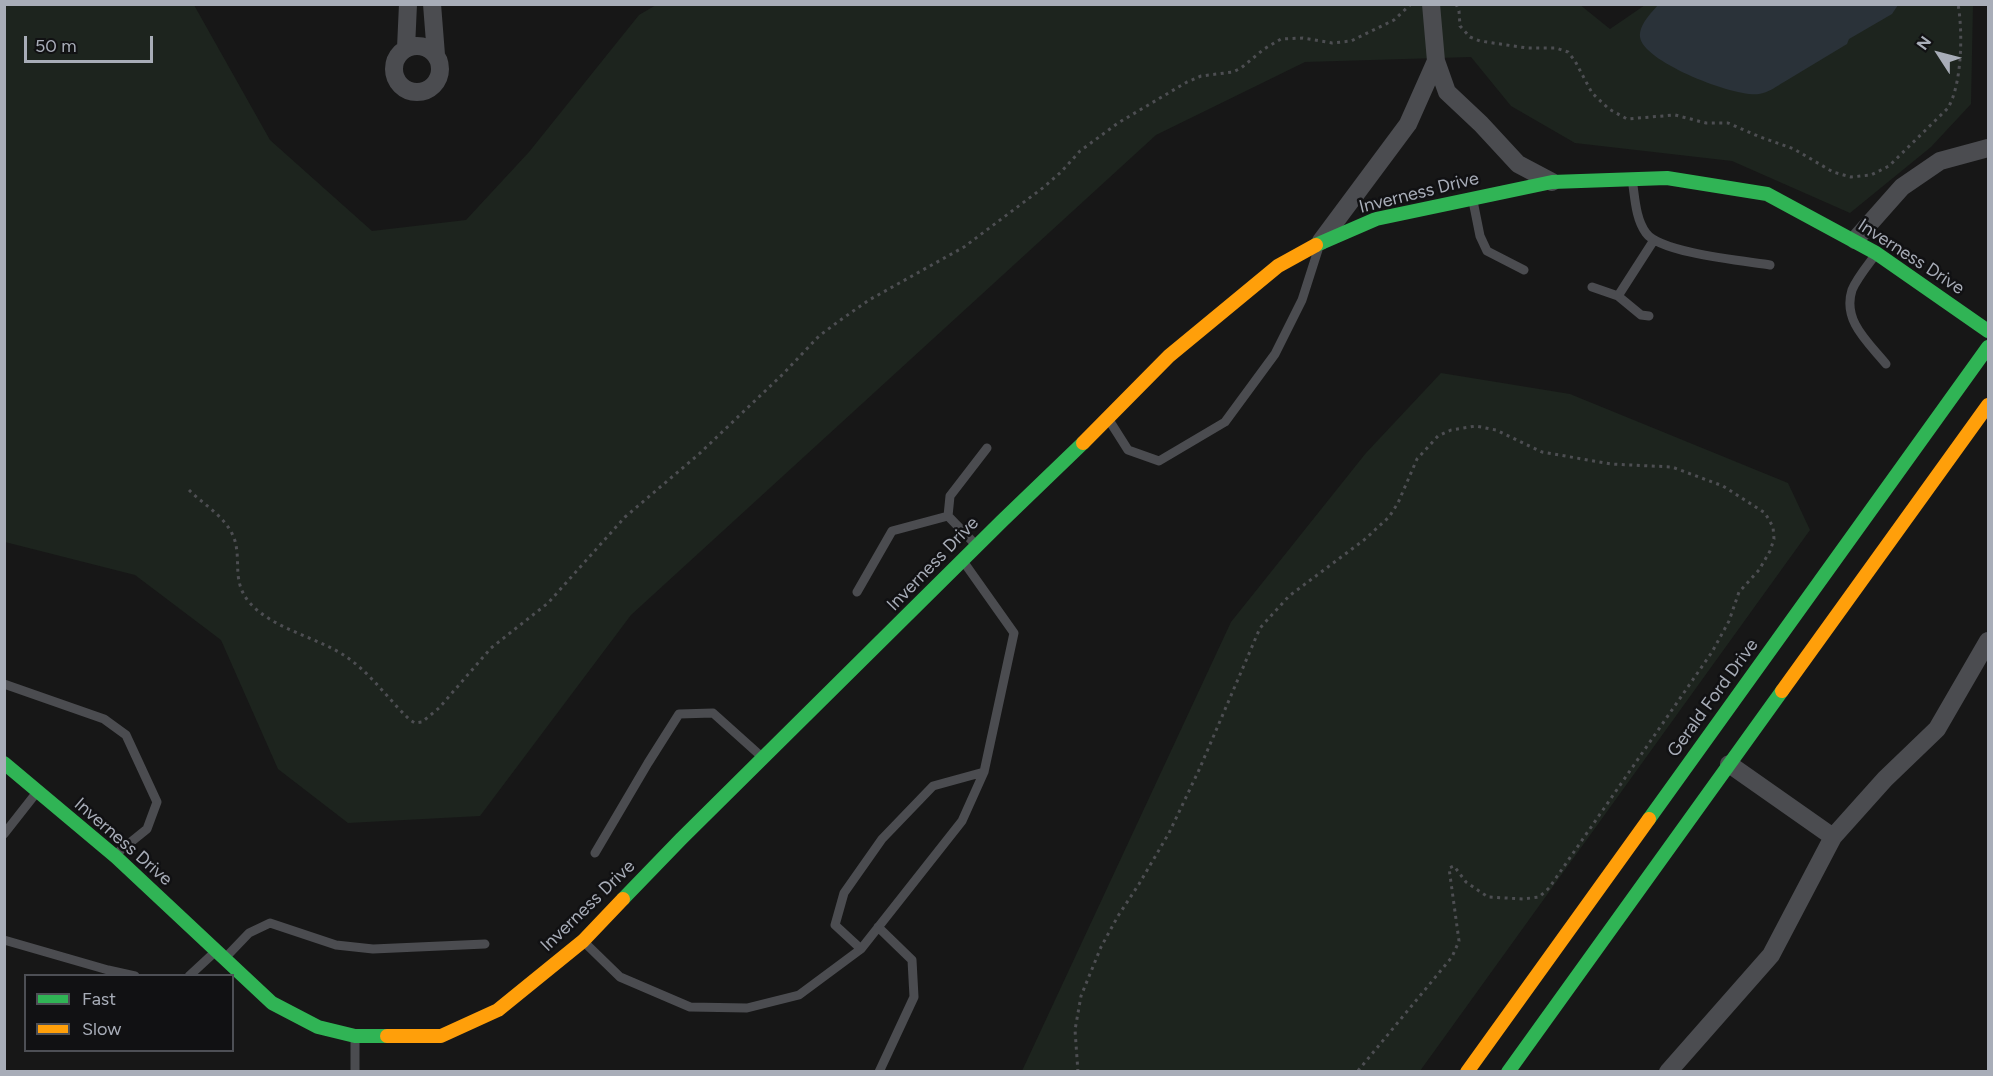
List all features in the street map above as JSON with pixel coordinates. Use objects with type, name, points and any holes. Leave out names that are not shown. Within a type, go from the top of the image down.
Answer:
[{"type":"street","points":[[406,48],[408,4]]},
{"type":"street","points":[[432,4],[440,75],[435,84],[427,90],[417,92],[407,90],[399,84],[394,75],[394,64],[398,55],[406,48],[417,45],[427,48],[436,55]]},
{"type":"street","points":[[1431,4],[1436,61],[1447,92],[1482,124],[1518,164],[1552,182]]},
{"type":"street","points":[[1320,242],[1408,124],[1436,61]]},
{"type":"street","points":[[1855,240],[1902,187],[1940,161],[1989,148]]},
{"type":"street","name":"Inverness Drive","points":[[4,763],[114,856],[272,1003],[318,1027],[355,1036],[441,1036],[498,1010],[583,941],[681,839],[977,546],[1058,470],[1169,356],[1278,266],[1320,242],[1376,219],[1552,182],[1667,178],[1767,194],[1855,240],[1989,331]]},
{"type":"street","name":"Gerald Ford Drive","points":[[1467,1071],[1989,346]]},
{"type":"street","points":[[1508,1071],[1989,405]]},
{"type":"street","points":[[1668,1071],[1771,955],[1833,837],[1886,779],[1937,729],[1989,641]]},
{"type":"street","points":[[1729,764],[1833,837]]},
{"type":"lane","points":[[1632,179],[1639,220],[1646,234],[1654,240],[1679,249],[1770,265]]},
{"type":"lane","points":[[1472,198],[1480,236],[1487,251],[1524,270]]},
{"type":"lane","points":[[1618,296],[1654,240]]},
{"type":"lane","points":[[1107,418],[1128,450],[1159,461],[1225,422],[1275,354],[1302,300],[1320,242]]},
{"type":"lane","points":[[1876,253],[1853,289],[1850,302],[1851,315],[1855,326],[1886,364]]},
{"type":"lane","points":[[1592,287],[1618,296],[1641,315],[1649,316]]},
{"type":"lane","points":[[977,546],[948,516],[950,496],[987,448]]},
{"type":"lane","points":[[857,592],[892,531],[948,516]]},
{"type":"lane","points":[[583,941],[620,977],[690,1007],[747,1008],[799,995],[861,949],[962,821],[984,772],[1014,633],[963,560]]},
{"type":"lane","points":[[4,684],[104,719],[126,735],[157,802],[147,830],[114,856]]},
{"type":"lane","points":[[595,853],[679,714],[713,712],[764,758]]},
{"type":"lane","points":[[861,949],[835,925],[844,893],[856,875],[882,839],[933,786],[984,772]]},
{"type":"lane","points":[[4,834],[37,792]]},
{"type":"lane","points":[[191,974],[249,933],[270,923],[336,945],[373,949],[485,944]]},
{"type":"lane","points":[[878,927],[912,960],[914,997],[879,1071]]},
{"type":"lane","points":[[4,940],[130,974]]},
{"type":"lane","points":[[355,1036],[355,1071]]},
{"type":"path","points":[[189,490],[228,526],[235,542],[238,581],[248,600],[258,611],[348,658],[410,720],[415,723],[422,722],[454,693],[491,648],[548,603],[626,516],[699,454],[827,330],[869,300],[964,247],[1044,187],[1080,151],[1118,123],[1187,82],[1201,76],[1233,72],[1281,39],[1332,43],[1351,41],[1394,20],[1411,4]]},
{"type":"path","points":[[1456,4],[1460,26],[1475,40],[1527,48],[1556,48],[1568,52],[1592,93],[1618,115],[1635,120],[1675,115],[1706,123],[1728,123],[1794,149],[1833,172],[1851,177],[1871,175],[1890,166],[1948,108],[1953,96],[1959,65],[1958,4]]},
{"type":"path","points":[[1078,1071],[1075,1030],[1085,986],[1118,916],[1169,833],[1260,628],[1288,596],[1364,540],[1389,517],[1398,503],[1417,459],[1427,445],[1438,436],[1451,430],[1476,426],[1496,430],[1542,452],[1611,464],[1672,467],[1723,486],[1766,513],[1773,527],[1774,539],[1770,551],[1759,570],[1738,592],[1730,621],[1681,700],[1586,833],[1566,865],[1549,888],[1539,897],[1523,899],[1488,897],[1466,882],[1454,866],[1449,868],[1459,940],[1456,949],[1452,957],[1357,1071]]},
{"type":"shaded area","points":[[1579,4],[1610,29],[1645,5],[1973,5],[1971,104],[1931,147],[1850,213],[1732,161],[1575,143],[1511,106],[1471,57],[1305,62],[1156,135],[631,615],[480,816],[348,823],[278,769],[221,640],[135,575],[5,542],[5,5],[194,5],[270,140],[372,231],[466,220],[529,152],[639,15],[656,5]]},
{"type":"shaded area","points":[[1658,5],[1898,5],[1892,14],[1849,39],[1847,44],[1772,89],[1759,94],[1747,94],[1692,76],[1673,67],[1645,47],[1640,33],[1643,24]]},
{"type":"shaded area","points":[[1441,373],[1570,394],[1788,483],[1810,530],[1420,1071],[1022,1071],[1231,622],[1366,453]]},
{"type":"traffic: fast","points":[[1316,245],[1376,219],[1552,182],[1667,178],[1767,194],[1876,253],[1988,331]]},
{"type":"traffic: fast","points":[[1649,819],[1988,347]]},
{"type":"traffic: fast","points":[[623,899],[1083,443]]},
{"type":"traffic: fast","points":[[1508,1072],[1782,691]]},
{"type":"traffic: fast","points":[[4,763],[116,857],[272,1003],[318,1027],[355,1036],[387,1036]]},
{"type":"traffic: slow","points":[[1083,443],[1169,356],[1278,266],[1316,245]]},
{"type":"traffic: slow","points":[[1782,691],[1988,405]]},
{"type":"traffic: slow","points":[[1467,1072],[1649,819]]},
{"type":"traffic: slow","points":[[387,1036],[441,1036],[498,1010],[583,941],[623,899]]}]
